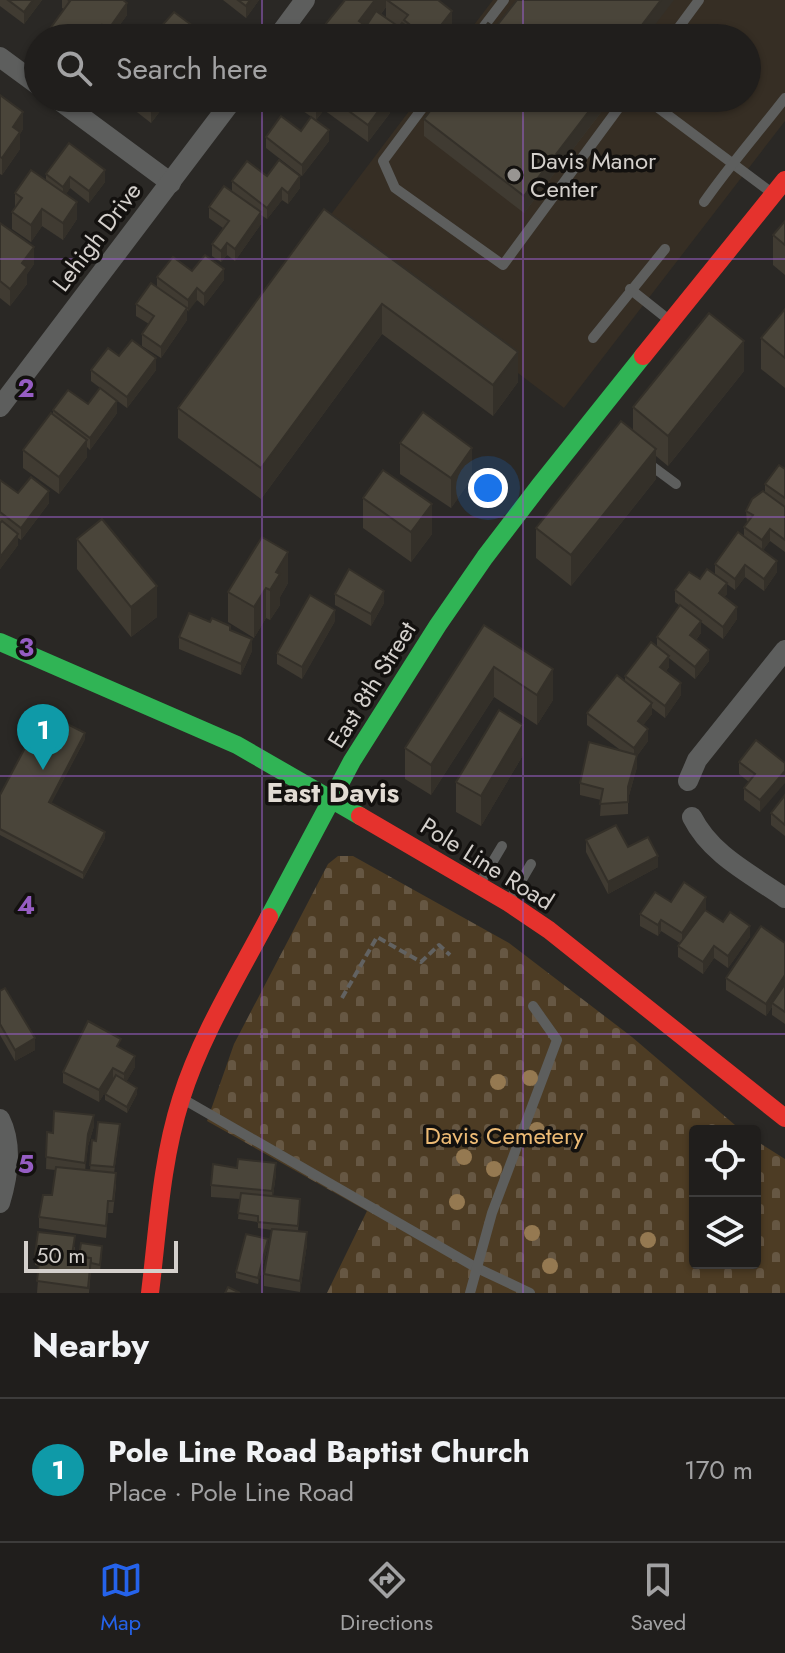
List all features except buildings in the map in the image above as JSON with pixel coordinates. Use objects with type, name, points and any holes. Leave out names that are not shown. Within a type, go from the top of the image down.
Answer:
[{"type":"street","points":[[287,24],[305,0]]},
{"type":"street","points":[[0,57],[24,75]]},
{"type":"street","points":[[75,112],[171,183]]},
{"type":"street","name":"Lehigh Drive","points":[[0,407],[224,112]]},
{"type":"street","name":"East 8th Street","points":[[150,1293],[167,1153],[181,1098],[203,1043],[331,798],[438,625],[530,497],[598,426],[671,321],[779,187]]},
{"type":"street","name":"Pole Line Road","points":[[0,642],[237,745],[509,903],[549,930],[785,1118]]},
{"type":"street","points":[[688,781],[697,760],[785,650]]},
{"type":"street","points":[[692,817],[701,835],[715,850],[785,898]]},
{"type":"street","points":[[0,1119],[4,1127],[9,1173],[0,1203]]},
{"type":"lane","points":[[486,24],[504,0]]},
{"type":"lane","points":[[681,24],[699,0]]},
{"type":"lane","points":[[704,202],[732,161],[763,128],[785,98]]},
{"type":"lane","points":[[420,112],[383,161],[395,188],[503,265],[616,112]]},
{"type":"lane","points":[[664,112],[732,161],[779,187]]},
{"type":"lane","points":[[593,338],[665,249]]},
{"type":"lane","points":[[630,289],[671,321]]},
{"type":"lane","points":[[640,457],[676,484]]},
{"type":"lane","points":[[479,885],[502,846]]},
{"type":"lane","points":[[509,903],[531,864]]},
{"type":"lane","points":[[470,1293],[492,1213],[557,1040],[533,1006]]},
{"type":"lane","points":[[181,1098],[477,1268],[530,1293]]},
{"type":"path","points":[[342,998],[377,937],[421,962],[439,945],[450,955]]},
{"type":"shaded area","points":[[493,0],[785,0],[785,121],[564,408],[323,225],[408,112],[761,112],[761,24],[475,24]]},
{"type":"green space","name":"Davis Cemetery","points":[[338,856],[353,856],[509,943],[632,1037],[735,1125],[689,1125],[689,1269],[761,1269],[761,1144],[785,1159],[785,1293],[327,1293],[367,1211],[207,1121],[234,1044],[328,864]]},
{"type":"traffic: fast","points":[[269,917],[352,761],[438,625],[485,557],[643,356]]},
{"type":"traffic: fast","points":[[0,642],[237,745],[360,816]]},
{"type":"traffic: jam","points":[[643,356],[785,180]]},
{"type":"traffic: jam","points":[[360,816],[509,903],[549,930],[785,1118]]},
{"type":"traffic: jam","points":[[150,1293],[165,1171],[181,1099],[209,1029],[269,917]]},
{"type":"place","name":"Davis Manor Center","points":[[514,175]]},
{"type":"place","name":"Pole Line Road Baptist Church","points":[[43,770]]},
{"type":"district","name":"East Davis","points":[[333,792]]}]
